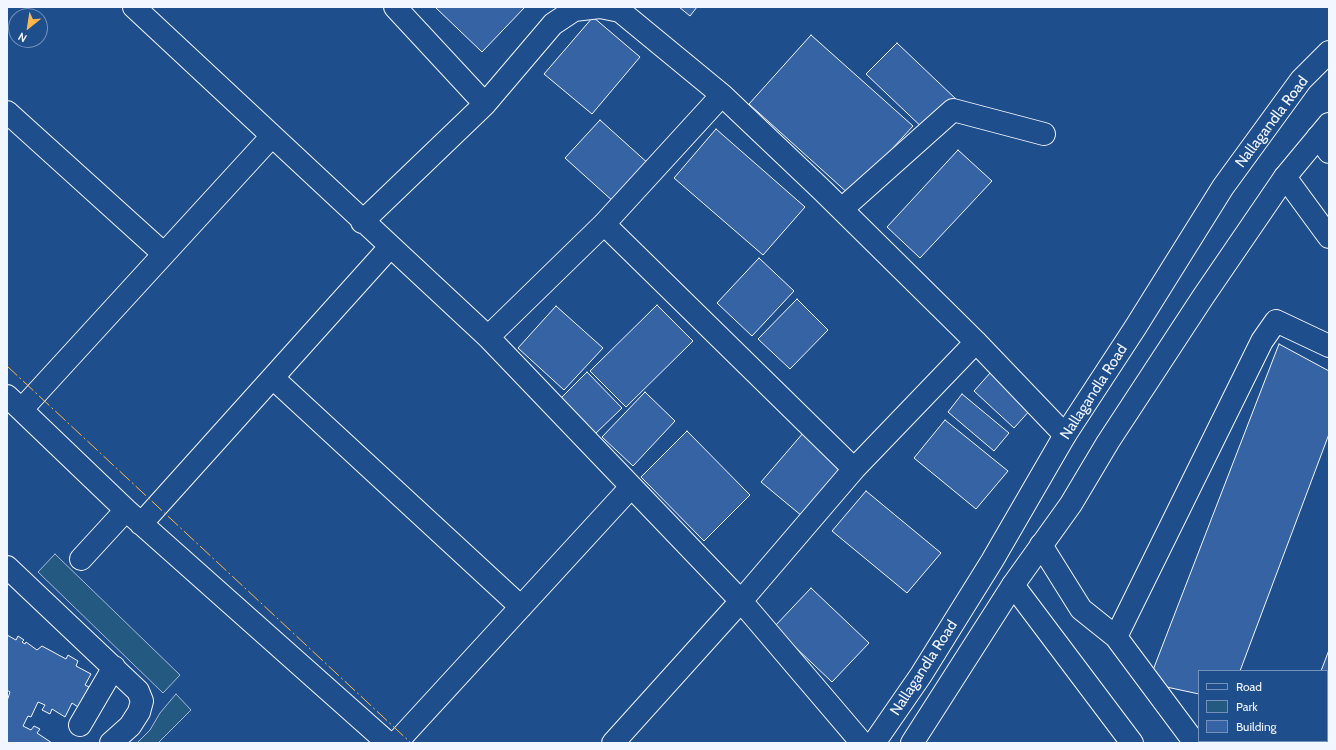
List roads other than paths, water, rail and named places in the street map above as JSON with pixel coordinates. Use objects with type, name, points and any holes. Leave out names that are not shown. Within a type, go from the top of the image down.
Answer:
[{"type":"street","points":[[134,7],[362,222],[488,337],[741,601],[862,743]]},
{"type":"street","points":[[395,7],[485,104]]},
{"type":"street","points":[[362,222],[485,104],[554,24],[574,10],[600,7],[620,12],[722,95],[842,209],[976,342],[1065,435]]},
{"type":"street","name":"Nallagandla Road","points":[[874,743],[921,675],[992,560],[1065,435],[1135,328],[1223,187],[1301,80],[1329,52]]},
{"type":"street","points":[[488,337],[604,224],[722,95]]},
{"type":"street","points":[[842,209],[954,110],[1044,134]]},
{"type":"street","points":[[7,112],[164,254]]},
{"type":"street","points":[[272,136],[164,254],[14,403],[133,517],[388,743]]},
{"type":"street","name":"Nallagandla Road","points":[[912,743],[1013,586],[1071,504],[1108,442],[1285,177],[1325,138]]},
{"type":"street","points":[[1285,177],[1329,238]]},
{"type":"street","points":[[604,224],[854,469]]},
{"type":"street","points":[[81,559],[133,517],[273,378],[390,247]]},
{"type":"street","points":[[1116,637],[1262,341],[1276,321],[1329,346]]},
{"type":"street","points":[[613,743],[741,601],[854,469],[976,342]]},
{"type":"street","points":[[273,378],[521,607]]},
{"type":"street","points":[[396,743],[631,486]]},
{"type":"street","points":[[1042,545],[1081,609],[1116,637],[1195,743]]},
{"type":"street","points":[[10,579],[114,667],[138,691],[142,701],[139,712],[130,726],[111,743]]},
{"type":"street","points":[[1013,586],[1132,743]]},
{"type":"street","points":[[80,725],[114,667]]}]
